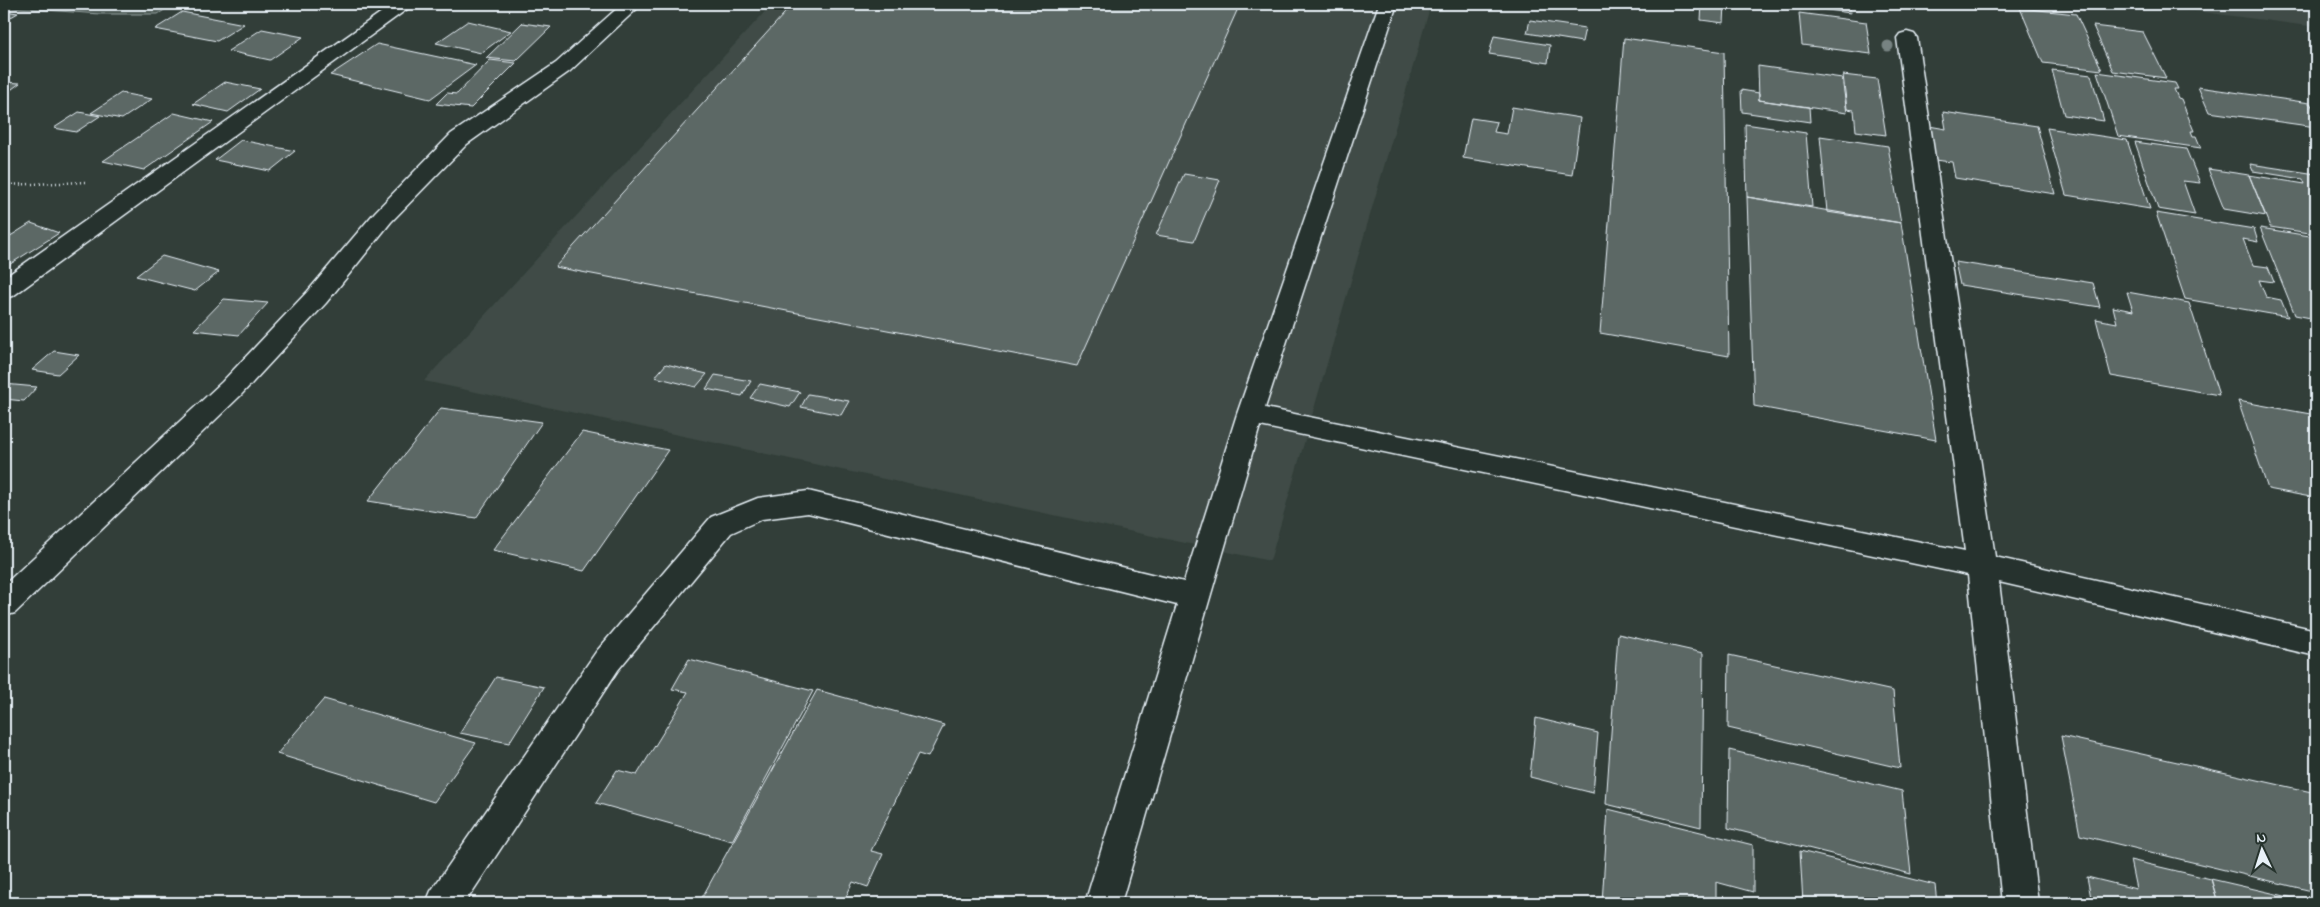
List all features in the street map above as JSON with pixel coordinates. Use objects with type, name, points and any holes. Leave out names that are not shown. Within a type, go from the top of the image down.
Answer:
[{"type":"street","points":[[4,290],[405,4]]},
{"type":"street","points":[[4,604],[231,389],[317,297],[383,217],[459,139],[563,67],[632,4]]},
{"type":"street","points":[[1103,903],[1250,414],[1388,4]]},
{"type":"street","points":[[1907,38],[1982,566],[2020,903]]},
{"type":"street","points":[[1250,414],[1982,566],[2316,643]]},
{"type":"street","points":[[444,903],[607,661],[721,525],[758,509],[808,502],[1195,596]]},
{"type":"path","points":[[4,185],[155,182]]},
{"type":"shaded area","points":[[4,4],[174,4],[158,14],[100,14],[4,7]]},
{"type":"shaded area","points":[[772,4],[1431,4],[1270,561],[424,381]]},
{"type":"shaded area","points":[[2141,4],[2316,4],[2316,27]]},
{"type":"building","points":[[793,4],[1240,4],[1077,366],[555,267]]},
{"type":"building","points":[[1702,4],[1725,4],[1724,23],[1701,20]]},
{"type":"building","points":[[1780,4],[1849,4],[1851,13]]},
{"type":"building","points":[[2020,8],[2076,14],[2102,70],[2043,63]]},
{"type":"building","points":[[4,11],[18,13],[4,21]]},
{"type":"building","points":[[182,12],[244,24],[217,41],[155,29]]},
{"type":"building","points":[[1799,13],[1866,22],[1871,54],[1802,45]]},
{"type":"building","points":[[1530,20],[1585,28],[1582,42],[1527,33]]},
{"type":"building","points":[[468,21],[511,31],[481,53],[436,43]]},
{"type":"building","points":[[522,23],[551,27],[516,61],[486,58]]},
{"type":"building","points":[[2093,26],[2143,32],[2166,78],[2113,71]]},
{"type":"building","points":[[262,29],[303,37],[270,60],[228,51]]},
{"type":"building","points":[[1494,36],[1550,45],[1548,63],[1489,54]]},
{"type":"building","points":[[1624,38],[1724,52],[1729,356],[1600,333]]},
{"type":"building","points":[[377,44],[476,65],[430,99],[330,75]]},
{"type":"building","points":[[490,60],[516,63],[471,108],[436,104],[447,93],[457,94]]},
{"type":"building","points":[[1758,66],[1842,78],[1847,113],[1759,100]]},
{"type":"building","points":[[2052,70],[2091,75],[2104,121],[2064,115]]},
{"type":"building","points":[[2097,72],[2175,83],[2178,89],[2174,89],[2178,98],[2181,99],[2194,131],[2191,131],[2193,136],[2196,136],[2201,148],[2118,136]]},
{"type":"building","points":[[1843,75],[1877,79],[1886,135],[1856,131],[1854,110],[1847,109]]},
{"type":"building","points":[[4,82],[20,83],[4,95]]},
{"type":"building","points":[[225,82],[260,89],[228,112],[193,104]]},
{"type":"building","points":[[2198,87],[2310,103],[2316,113],[2316,127],[2209,112]]},
{"type":"building","points":[[1741,90],[1759,93],[1759,100],[1809,107],[1810,122],[1742,112]]},
{"type":"building","points":[[121,93],[152,99],[122,119],[91,113]]},
{"type":"building","points":[[1512,107],[1580,118],[1572,175],[1463,158],[1471,118],[1497,122],[1494,132],[1507,134]]},
{"type":"building","points":[[79,112],[100,116],[76,132],[54,128]]},
{"type":"building","points":[[1943,112],[2037,126],[2055,194],[1955,178],[1952,162],[1934,160],[1929,126],[1946,129]]},
{"type":"building","points":[[174,113],[213,122],[144,170],[103,161]]},
{"type":"building","points":[[1745,124],[1806,133],[1812,207],[1747,197]]},
{"type":"building","points":[[2047,128],[2127,140],[2150,209],[2066,195]]},
{"type":"building","points":[[1820,136],[1888,146],[1901,223],[1827,212]]},
{"type":"building","points":[[241,140],[295,151],[270,171],[215,160]]},
{"type":"building","points":[[2135,142],[2186,149],[2200,183],[2183,181],[2195,215],[2158,209]]},
{"type":"building","points":[[2250,164],[2316,174],[2316,234],[2270,227],[2249,175],[2305,184],[2303,179],[2253,171]]},
{"type":"building","points":[[2208,169],[2249,175],[2266,216],[2224,209]]},
{"type":"building","points":[[1184,174],[1220,180],[1194,241],[1156,235]]},
{"type":"building","points":[[1747,197],[1901,223],[1936,440],[1754,406]]},
{"type":"building","points":[[2156,213],[2254,229],[2258,242],[2243,239],[2253,265],[2268,267],[2274,282],[2259,280],[2266,297],[2281,300],[2288,317],[2185,299]]},
{"type":"building","points":[[31,223],[59,233],[4,268],[4,240]]},
{"type":"building","points":[[2260,228],[2316,237],[2316,319],[2295,315]]},
{"type":"building","points":[[162,256],[219,272],[195,291],[136,276]]},
{"type":"building","points":[[1955,262],[2093,283],[2100,307],[1960,285]]},
{"type":"building","points":[[2127,292],[2189,303],[2219,395],[2111,376],[2096,319],[2117,323],[2113,307],[2133,311]]},
{"type":"building","points":[[224,299],[268,303],[239,335],[194,330]]},
{"type":"building","points":[[54,351],[79,355],[58,374],[32,370]]},
{"type":"building","points":[[666,364],[707,374],[696,387],[655,377]]},
{"type":"building","points":[[715,375],[751,381],[742,396],[706,389]]},
{"type":"building","points":[[4,384],[37,387],[24,401],[4,399]]},
{"type":"building","points":[[760,384],[800,392],[790,407],[750,398]]},
{"type":"building","points":[[808,394],[849,401],[841,415],[801,407]]},
{"type":"building","points":[[2238,401],[2316,415],[2316,498],[2268,489]]},
{"type":"building","points":[[441,408],[542,422],[476,518],[368,501]]},
{"type":"building","points":[[582,432],[668,450],[584,571],[493,550]]},
{"type":"building","points":[[1618,634],[1703,653],[1701,827],[1606,804]]},
{"type":"building","points":[[1729,655],[1893,691],[1900,768],[1728,728]]},
{"type":"building","points":[[689,659],[813,691],[732,841],[596,803],[617,770],[637,775],[688,692],[672,689]]},
{"type":"building","points":[[496,677],[544,687],[509,743],[460,733]]},
{"type":"building","points":[[817,690],[944,725],[928,757],[918,754],[871,851],[883,854],[868,887],[853,882],[843,903],[699,903]]},
{"type":"building","points":[[324,699],[476,743],[434,802],[277,754]]},
{"type":"building","points":[[1536,718],[1598,733],[1593,793],[1530,777]]},
{"type":"building","points":[[2061,736],[2316,793],[2316,892],[2080,835]]},
{"type":"building","points":[[1729,750],[1902,791],[1911,874],[1728,828]]},
{"type":"building","points":[[1608,809],[1753,845],[1753,892],[1716,882],[1716,903],[1602,903]]},
{"type":"building","points":[[1800,851],[1935,885],[1937,903],[1803,903]]},
{"type":"building","points":[[2130,860],[2211,879],[2218,903],[2092,903],[2087,877],[2136,889]]},
{"type":"building","points":[[2211,879],[2315,903],[2218,903]]}]
